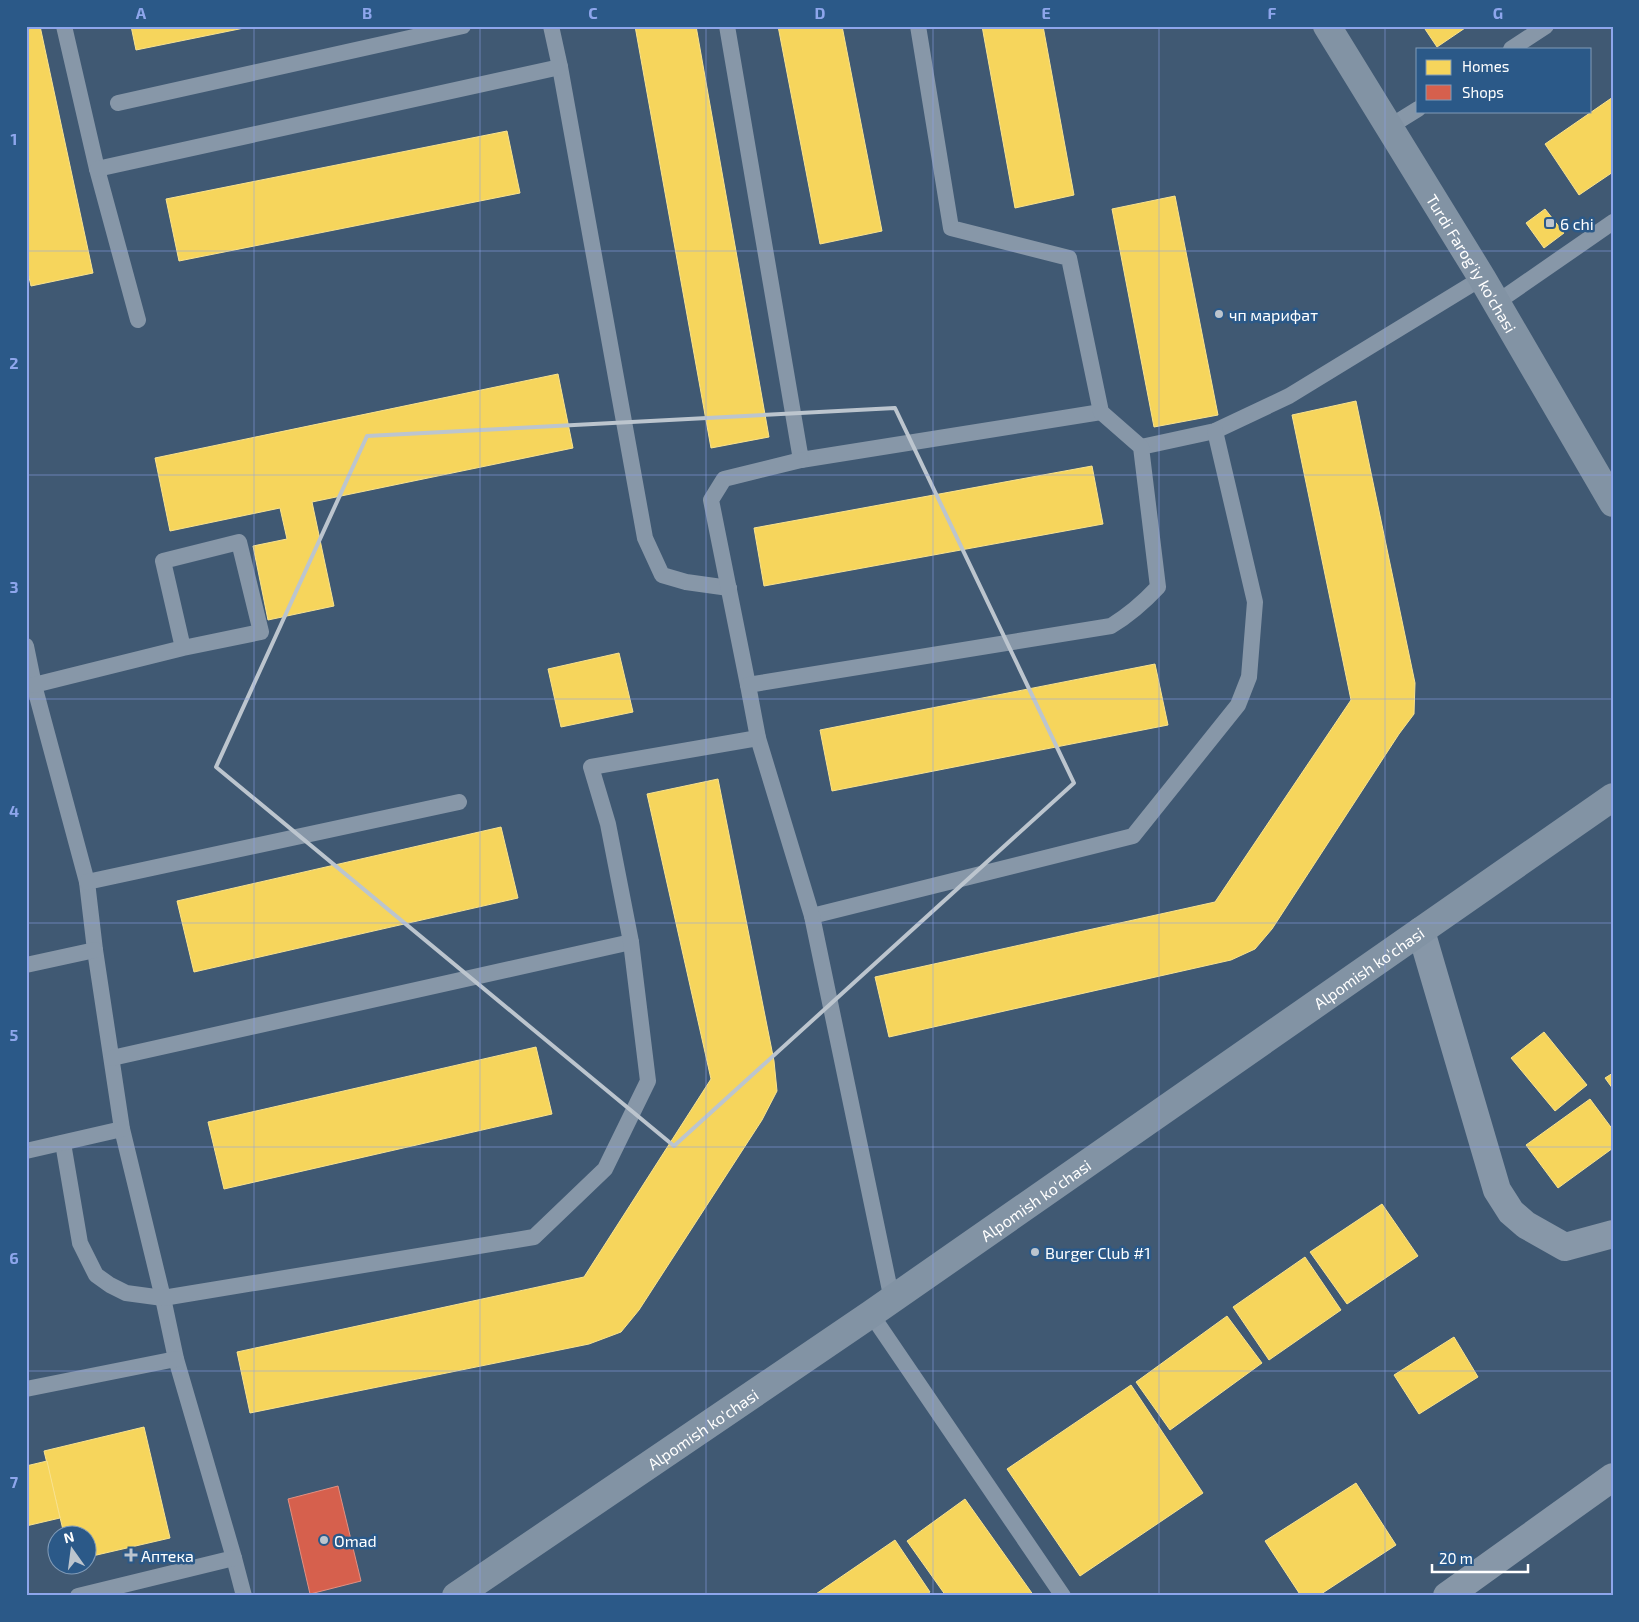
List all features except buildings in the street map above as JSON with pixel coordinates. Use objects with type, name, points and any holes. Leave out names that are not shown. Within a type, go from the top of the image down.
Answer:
[{"type":"street","name":"Turdi Farog'iy ko'chasi","points":[[1326,26],[1482,278],[1613,503]]},
{"type":"street","name":"Alpomish ko'chasi","points":[[456,1596],[881,1307],[1613,797]]},
{"type":"street","points":[[1421,931],[1496,1190],[1510,1212],[1521,1221],[1565,1247],[1613,1234]]},
{"type":"street","points":[[1447,1596],[1613,1477]]},
{"type":"lane","points":[[64,26],[97,169],[138,320]]},
{"type":"lane","points":[[118,103],[464,26]]},
{"type":"lane","points":[[551,26],[645,538],[662,575],[686,582],[729,588]]},
{"type":"lane","points":[[727,26],[801,460]]},
{"type":"lane","points":[[748,685],[1111,626],[1143,604],[1158,587],[1141,447],[1101,412],[1069,258],[951,228],[918,26]]},
{"type":"lane","points":[[1513,48],[1546,26]]},
{"type":"lane","points":[[97,169],[560,67]]},
{"type":"lane","points":[[1389,127],[1416,110]]},
{"type":"lane","points":[[1496,303],[1613,222]]},
{"type":"lane","points":[[1141,447],[1214,431],[1289,396],[1482,278]]},
{"type":"lane","points":[[1063,1596],[881,1307],[812,916],[758,738],[711,500],[724,478],[801,460],[1101,412]]},
{"type":"lane","points":[[812,916],[1133,836],[1238,705],[1249,677],[1255,602],[1214,431]]},
{"type":"lane","points":[[34,685],[183,648],[261,632],[239,542],[163,561],[183,648]]},
{"type":"lane","points":[[26,646],[34,685],[86,882],[122,1129],[176,1359],[244,1596]]},
{"type":"lane","points":[[63,1143],[80,1243],[96,1275],[126,1293],[163,1298],[534,1237],[605,1169],[648,1081],[631,942],[608,824],[591,767],[758,738]]},
{"type":"lane","points":[[86,882],[459,802]]},
{"type":"lane","points":[[112,1058],[631,942]]},
{"type":"lane","points":[[26,965],[95,950]]},
{"type":"lane","points":[[26,1151],[122,1129]]},
{"type":"lane","points":[[26,1389],[176,1359]]},
{"type":"lane","points":[[78,1596],[234,1558]]},
{"type":"highlighted area","points":[[895,408],[1074,783],[674,1146],[216,767],[367,436]]},
{"type":"place","name":"6 chi","points":[[1550,223]]},
{"type":"place","name":"чп марифат","points":[[1219,314]]},
{"type":"place","name":"Burger Club #1","points":[[1035,1252]]},
{"type":"place","name":"Omad","points":[[324,1540]]},
{"type":"place","name":"Аптека","points":[[131,1555]]}]
